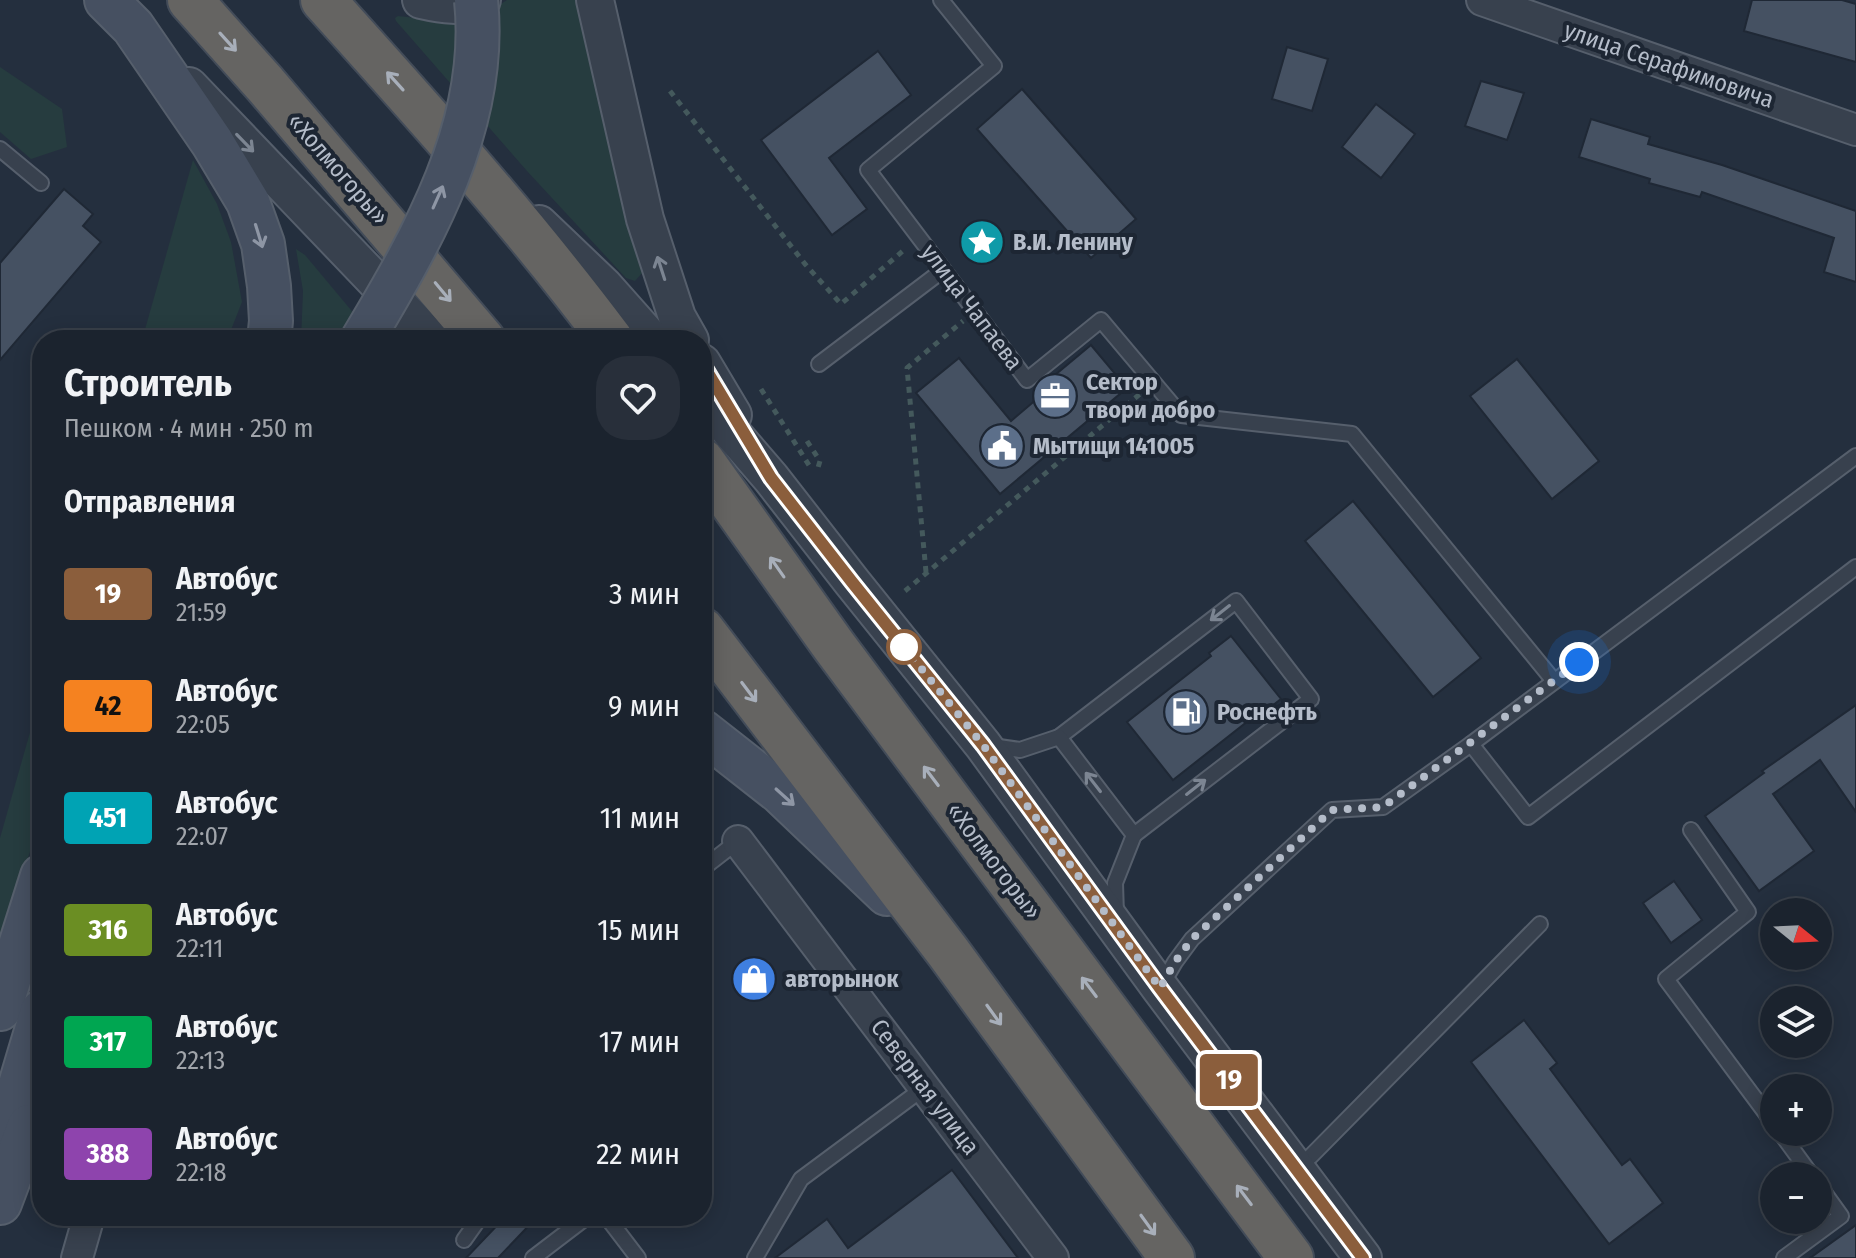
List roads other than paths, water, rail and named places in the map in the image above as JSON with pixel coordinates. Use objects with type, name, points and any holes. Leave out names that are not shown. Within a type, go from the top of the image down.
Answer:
[{"type":"highway","name":"«Холмогоры»","points":[[190,0],[474,330]]},
{"type":"highway","points":[[323,0],[437,128],[573,289],[604,330]]},
{"type":"highway","name":"«Холмогоры»","points":[[712,475],[834,646],[1291,1258]]},
{"type":"highway","points":[[712,643],[948,952],[1172,1258]]},
{"type":"main road","points":[[368,330],[420,237],[453,165],[468,116],[476,65],[476,0]]},
{"type":"main road","points":[[119,14],[212,142],[248,202],[263,244],[269,286],[270,330]]},
{"type":"main road","points":[[712,739],[781,793],[948,952]]},
{"type":"main road","points":[[0,1009],[32,908]]},
{"type":"main road","points":[[0,1152],[32,1045]]},
{"type":"main road","points":[[0,1203],[32,1116]]},
{"type":"street","points":[[421,0],[467,5],[482,0]]},
{"type":"street","points":[[595,0],[645,219],[677,317],[684,330]]},
{"type":"street","name":"улица Серафимовича","points":[[1482,0],[1856,130]]},
{"type":"street","points":[[119,14],[423,330]]},
{"type":"street","points":[[437,128],[604,286],[643,330]]},
{"type":"street","points":[[712,380],[771,478]]},
{"type":"street","points":[[712,410],[771,478],[983,745],[1160,988],[1363,1258]]},
{"type":"street","name":"Северная улица","points":[[738,841],[1053,1258]]},
{"type":"street","points":[[77,1258],[86,1226]]},
{"type":"lane","name":"улица Чапаева","points":[[941,0],[994,66],[868,170],[1027,380],[1101,320],[1181,415],[1352,434],[1554,681]]},
{"type":"lane","points":[[0,149],[41,183]]},
{"type":"lane","points":[[819,364],[943,270]]},
{"type":"lane","points":[[1160,988],[1192,939],[1332,810],[1383,807],[1856,456]]},
{"type":"lane","points":[[1471,744],[1528,817],[1856,567]]},
{"type":"lane","points":[[983,745],[1020,750],[1059,737],[1236,601],[1311,699],[1134,835],[1115,883],[1116,927]]},
{"type":"lane","points":[[1059,737],[1134,835]]},
{"type":"lane","points":[[1691,830],[1748,912],[1666,979],[1760,1105]]},
{"type":"lane","points":[[712,860],[738,841]]},
{"type":"lane","points":[[1295,1168],[1311,1156],[1540,924]]},
{"type":"lane","points":[[755,1258],[801,1179],[926,1087]]},
{"type":"lane","points":[[1832,1203],[1841,1216],[1832,1223]]},
{"type":"lane","points":[[464,1240],[474,1226]]},
{"type":"lane","points":[[533,1258],[575,1226]]},
{"type":"lane","points":[[614,1226],[638,1258]]},
{"type":"lane","points":[[1784,1258],[1817,1234]]},
{"type":"place","name":"В.И. Ленину","points":[[982,242]]},
{"type":"place","name":"Сектор твори добро","points":[[1055,396]]},
{"type":"place","name":"Мытищи 141005","points":[[1002,446]]},
{"type":"place","name":"Роснефть","points":[[1186,712]]},
{"type":"place","name":"авторынок","points":[[754,979]]}]
